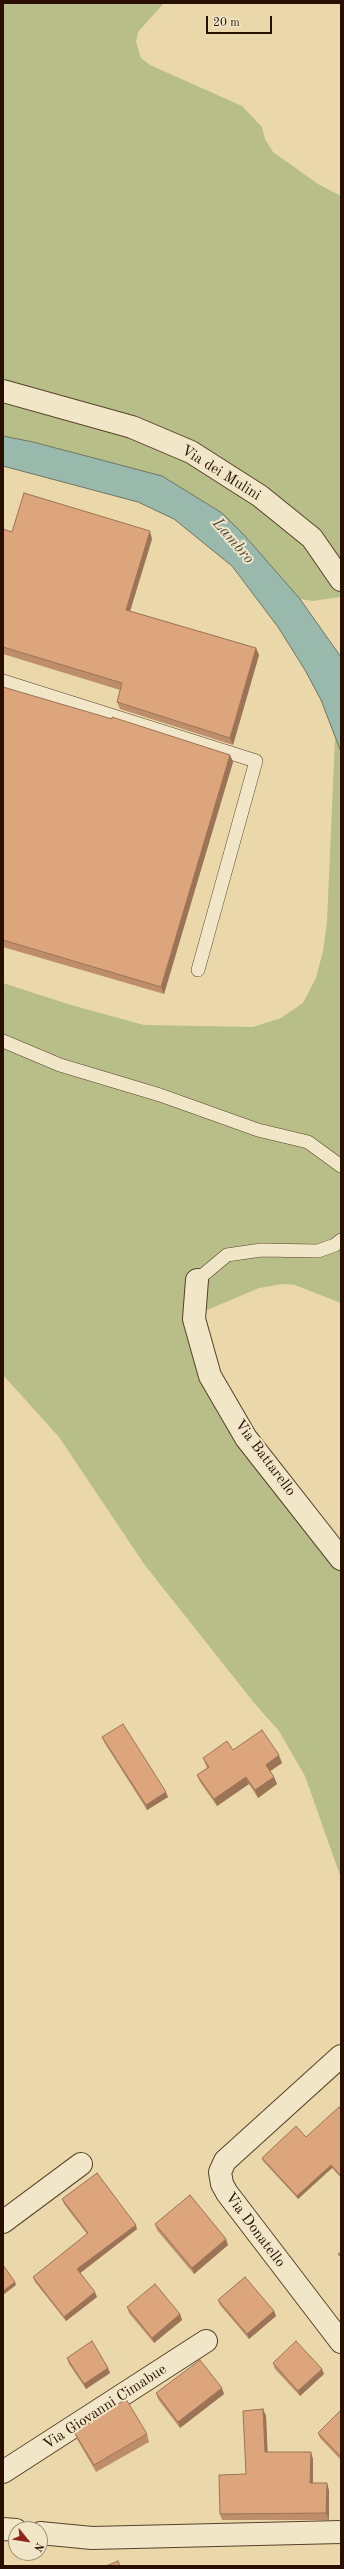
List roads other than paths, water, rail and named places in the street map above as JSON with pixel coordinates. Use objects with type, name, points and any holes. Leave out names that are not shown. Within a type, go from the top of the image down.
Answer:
[{"type":"street","name":"Via dei Mulini","points":[[3,391],[132,427],[191,452],[260,496],[312,538],[341,580]]},
{"type":"street","name":"Via Battarello","points":[[197,1280],[194,1318],[210,1376],[246,1438],[341,1559]]},
{"type":"street","name":"Via Donatello","points":[[341,2056],[225,2161],[220,2172],[222,2184],[227,2193],[341,2342]]},
{"type":"street","points":[[3,2222],[80,2164]]},
{"type":"street","name":"Via Giovanni Cimabue","points":[[3,2472],[206,2341]]},
{"type":"street","points":[[48,2533],[92,2538],[341,2532]]},
{"type":"lane","points":[[3,681],[256,761],[198,970]]},
{"type":"lane","points":[[3,1041],[60,1065],[160,1095],[258,1130],[308,1142],[341,1166]]},
{"type":"lane","points":[[197,1280],[227,1255],[261,1250],[318,1251],[335,1245],[341,1240]]},
{"type":"water","name":"Lambro","points":[[3,436],[33,442],[162,476],[222,513],[245,536],[300,599],[341,657],[341,752],[321,700],[305,670],[278,627],[232,566],[174,519],[138,502],[3,466]]}]
